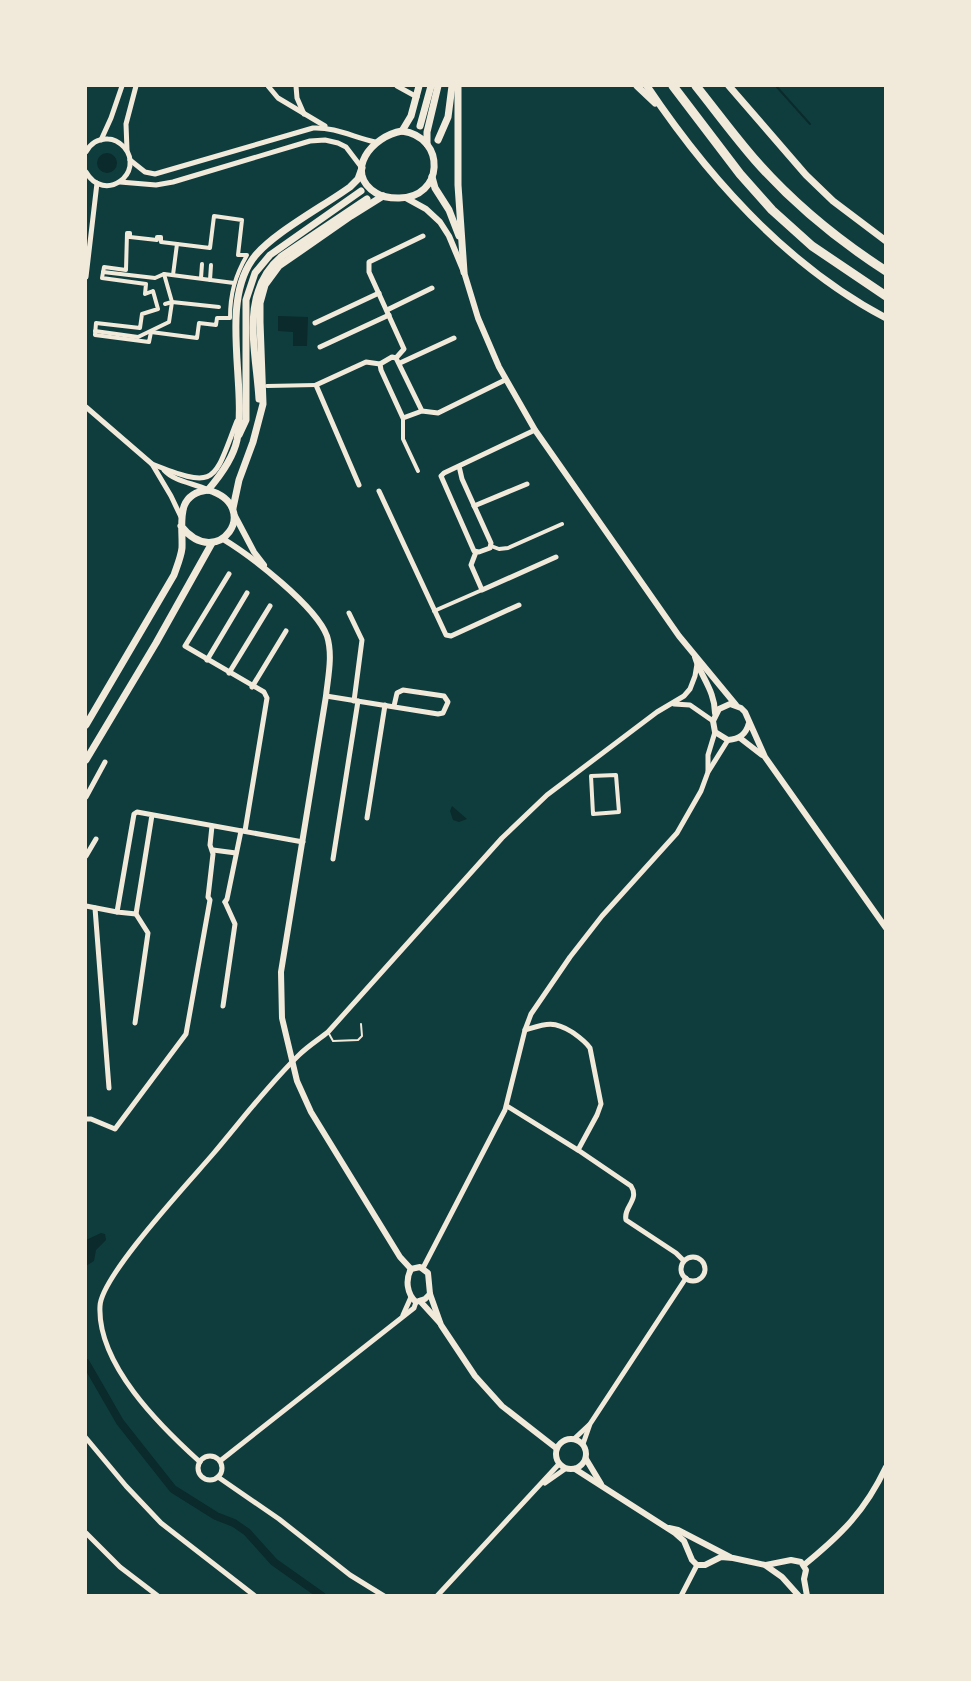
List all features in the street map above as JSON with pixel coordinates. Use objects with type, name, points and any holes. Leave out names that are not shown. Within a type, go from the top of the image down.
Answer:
[{"type":"highway","points":[[673,86],[740,174],[772,210],[812,246],[885,296]]},
{"type":"highway","points":[[696,86],[756,160],[788,194],[822,225],[885,272]]},
{"type":"main road","points":[[402,131],[411,116],[419,86]]},
{"type":"main road","points":[[420,126],[431,86]]},
{"type":"main road","points":[[438,86],[427,132],[427,144],[434,159],[432,177],[435,188],[449,210],[462,244]]},
{"type":"main road","points":[[438,140],[448,117],[452,86]]},
{"type":"main road","points":[[458,86],[458,185],[464,272]]},
{"type":"main road","points":[[637,86],[667,115]]},
{"type":"main road","points":[[647,86],[667,115],[726,187],[804,265],[885,318]]},
{"type":"main road","points":[[729,86],[806,176],[833,201],[885,241]]},
{"type":"main road","points":[[237,440],[236,312],[244,272],[265,247],[350,187],[358,179],[364,157],[375,142],[391,133],[402,131],[411,132],[427,144]]},
{"type":"main road","points":[[362,168],[363,178],[368,185],[383,196],[406,198],[417,195],[426,188],[432,177]]},
{"type":"main road","points":[[86,725],[174,575],[181,555],[183,506],[197,493],[208,490],[224,469],[246,420],[246,300],[255,273],[270,255],[361,192]]},
{"type":"main road","points":[[181,522],[196,540],[212,543],[223,539],[232,529],[235,516],[233,507],[239,480],[253,442],[262,404],[260,303],[265,285],[279,266],[383,196]]},
{"type":"main road","points":[[259,419],[254,308],[260,282],[273,263],[282,256],[368,199]]},
{"type":"main road","points":[[208,490],[221,496],[233,507]]},
{"type":"main road","points":[[86,760],[156,644],[212,543]]},
{"type":"street","points":[[86,150],[100,140],[111,118],[122,86]]},
{"type":"street","points":[[120,182],[128,172],[130,160],[127,150],[126,124],[136,86]]},
{"type":"street","points":[[268,86],[278,98],[327,127],[375,142]]},
{"type":"street","points":[[297,86],[297,98],[305,115]]},
{"type":"street","points":[[397,86],[417,97]]},
{"type":"street","points":[[130,160],[145,172],[156,174],[299,131],[327,127]]},
{"type":"street","points":[[100,140],[115,140],[127,150]]},
{"type":"street","points":[[86,174],[97,183],[108,186],[120,182],[156,185],[173,182],[303,142],[325,140],[346,147],[362,168]]},
{"type":"street","points":[[86,277],[97,183]]},
{"type":"street","points":[[406,198],[426,209],[440,222],[449,236],[464,272],[478,318],[506,381],[535,430],[694,656],[710,688],[715,704],[712,721],[715,732],[708,755],[708,772]]},
{"type":"street","points":[[214,216],[242,220],[238,255],[247,255],[234,283],[230,318],[217,318],[216,325],[199,323],[197,338],[151,332],[149,342],[95,335],[96,323],[140,328],[142,314],[158,309],[153,291],[145,294],[146,284],[102,278],[103,272],[104,267],[126,270],[127,233],[130,233],[130,237],[157,240],[157,237],[161,237],[161,242],[210,248],[214,216]]},
{"type":"street","points":[[398,360],[404,349],[369,272],[369,262],[423,236]]},
{"type":"street","points":[[173,275],[177,244]]},
{"type":"street","points":[[201,279],[202,264]]},
{"type":"street","points":[[210,280],[211,265]]},
{"type":"street","points":[[103,272],[154,279],[164,274],[234,283]]},
{"type":"street","points":[[164,274],[172,302],[166,334]]},
{"type":"street","points":[[320,347],[432,288]]},
{"type":"street","points":[[315,323],[379,293]]},
{"type":"street","points":[[165,304],[172,302],[219,307]]},
{"type":"street","points":[[95,331],[138,337],[167,323]]},
{"type":"street","points":[[398,360],[454,338]]},
{"type":"street","points":[[267,386],[316,385],[366,362],[380,364],[392,357],[398,360],[422,411]]},
{"type":"street","points":[[380,364],[403,418],[403,439],[418,471]]},
{"type":"street","points":[[403,418],[422,411],[438,413],[506,381]]},
{"type":"street","points":[[316,385],[359,485]]},
{"type":"street","points":[[86,407],[152,464],[171,496],[181,522]]},
{"type":"street","points":[[152,464],[186,476],[201,479],[209,477],[221,461],[238,418]]},
{"type":"street","points":[[482,590],[471,565],[476,552],[441,478],[444,473],[535,430]]},
{"type":"street","points":[[459,466],[462,479],[491,546]]},
{"type":"street","points":[[162,468],[168,475],[208,490]]},
{"type":"street","points":[[474,506],[527,484]]},
{"type":"street","points":[[379,491],[443,632],[451,636],[519,605]]},
{"type":"street","points":[[235,516],[254,552],[270,573]]},
{"type":"street","points":[[476,552],[491,546],[499,549],[508,548],[562,524]]},
{"type":"street","points":[[223,539],[270,573],[315,616],[326,635],[330,663],[281,972],[282,1018],[297,1081],[311,1112],[400,1257],[411,1269]]},
{"type":"street","points":[[434,611],[556,557]]},
{"type":"street","points":[[223,1006],[235,924],[225,902],[243,831],[267,698],[264,692],[186,648],[186,645],[229,574]]},
{"type":"street","points":[[207,660],[247,593]]},
{"type":"street","points":[[229,673],[270,606]]},
{"type":"street","points":[[333,859],[356,701],[362,640],[349,613]]},
{"type":"street","points":[[252,687],[286,631]]},
{"type":"street","points":[[694,656],[701,661],[736,705],[745,712],[765,757],[885,928]]},
{"type":"street","points":[[200,1462],[151,1413],[128,1384],[106,1340],[100,1304],[101,1296],[133,1248],[250,1109],[292,1062],[328,1032],[502,838],[535,806],[690,689],[697,664]]},
{"type":"street","points":[[326,696],[438,714],[443,713],[448,702],[444,696],[403,690],[397,693],[394,706]]},
{"type":"street","points":[[672,704],[690,705],[712,721]]},
{"type":"street","points":[[367,818],[385,705]]},
{"type":"street","points":[[715,713],[724,706],[736,705]]},
{"type":"street","points":[[715,732],[728,740],[740,738],[748,723]]},
{"type":"street","points":[[740,738],[765,757]]},
{"type":"street","points":[[423,1268],[507,1106],[531,1014],[575,951],[618,897],[677,833],[696,800],[708,772],[728,740]]},
{"type":"street","points":[[86,798],[105,762]]},
{"type":"street","points":[[616,775],[619,812],[593,814],[591,776],[616,775]]},
{"type":"street","points":[[117,912],[134,814],[152,815],[303,842]]},
{"type":"street","points":[[135,1023],[148,933],[136,914],[152,815]]},
{"type":"street","points":[[86,1119],[115,1129],[186,1034],[210,900],[208,897],[213,850],[210,845],[212,826]]},
{"type":"street","points":[[86,856],[96,839]]},
{"type":"street","points":[[213,850],[236,853]]},
{"type":"street","points":[[210,900],[225,902]]},
{"type":"street","points":[[86,906],[136,914]]},
{"type":"street","points":[[94,908],[109,1088]]},
{"type":"street","points":[[525,1030],[551,1024],[560,1025],[586,1041],[590,1048],[601,1104],[578,1150]]},
{"type":"street","points":[[507,1106],[631,1186],[635,1192],[634,1200],[625,1214],[626,1220],[676,1253],[684,1261]]},
{"type":"street","points":[[695,1258],[702,1261],[705,1268],[700,1278],[693,1281],[686,1278],[681,1268],[684,1261],[695,1258]]},
{"type":"street","points":[[411,1269],[423,1268]]},
{"type":"street","points":[[423,1268],[430,1277],[430,1294],[441,1325]]},
{"type":"street","points":[[411,1269],[408,1276],[408,1290],[441,1325],[475,1376],[502,1406],[539,1436],[558,1445]]},
{"type":"street","points":[[583,1444],[590,1424],[686,1278]]},
{"type":"street","points":[[220,1461],[403,1315],[416,1300],[430,1294]]},
{"type":"street","points":[[566,1469],[556,1459],[558,1445],[566,1439],[574,1438],[590,1424]]},
{"type":"street","points":[[86,1438],[161,1523],[255,1596]]},
{"type":"street","points":[[574,1438],[583,1444],[586,1459],[603,1485]]},
{"type":"street","points":[[210,1456],[220,1461],[222,1469],[218,1477],[205,1478],[199,1471],[200,1462],[210,1456]]},
{"type":"street","points":[[539,1487],[566,1469],[575,1469],[582,1465],[586,1459]]},
{"type":"street","points":[[437,1596],[559,1464]]},
{"type":"street","points":[[804,1565],[849,1526],[866,1504],[885,1467]]},
{"type":"street","points":[[575,1469],[603,1485],[684,1541],[692,1560],[697,1565],[703,1566],[721,1557],[765,1565],[796,1560],[804,1565],[807,1596]]},
{"type":"street","points":[[218,1477],[279,1519],[350,1575],[384,1596]]},
{"type":"street","points":[[666,1527],[678,1530],[733,1558]]},
{"type":"street","points":[[86,1533],[120,1567],[158,1596]]},
{"type":"street","points":[[690,1553],[693,1546],[701,1543]]},
{"type":"street","points":[[710,1562],[713,1556],[711,1547]]},
{"type":"street","points":[[782,1577],[781,1571],[787,1562]]},
{"type":"street","points":[[681,1596],[697,1565]]},
{"type":"street","points":[[765,1565],[789,1583],[799,1596]]},
{"type":"street","points":[[789,1583],[797,1584],[804,1579]]},
{"type":"lane","points":[[328,1032],[333,1041],[358,1040],[362,1036],[361,1024]]},
{"type":"water","points":[[107,153],[114,156],[117,163],[114,170],[107,173],[100,170],[97,163],[100,156]]},
{"type":"water","points":[[278,316],[308,317],[307,346],[293,346],[293,332],[278,331]]},
{"type":"water","points":[[452,806],[467,819],[459,822],[453,820],[450,811]]},
{"type":"water","points":[[101,1233],[105,1234],[106,1240],[96,1250],[94,1261],[86,1266],[86,1240]]},
{"type":"waterway","points":[[776,86],[810,124]]},
{"type":"waterway","points":[[86,1363],[120,1422],[173,1489],[247,1532],[274,1562],[322,1596]]}]
